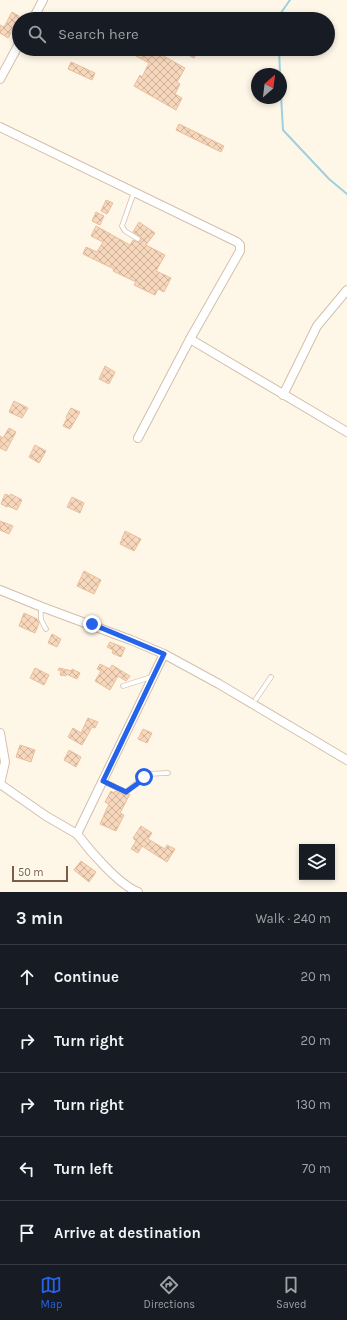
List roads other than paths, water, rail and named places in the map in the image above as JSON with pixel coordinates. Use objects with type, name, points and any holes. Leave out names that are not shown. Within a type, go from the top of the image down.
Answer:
[{"type":"street","points":[[37,12],[43,0]]},
{"type":"street","points":[[0,79],[12,56]]},
{"type":"street","points":[[0,127],[240,244],[240,251],[190,339],[138,438]]},
{"type":"street","points":[[283,394],[317,326],[347,290]]},
{"type":"street","points":[[190,339],[347,432]]},
{"type":"street","points":[[0,590],[42,607],[92,624],[164,654],[254,702],[347,760]]},
{"type":"street","points":[[77,834],[164,654]]},
{"type":"street","points":[[0,733],[5,762],[0,784],[46,816],[77,834],[122,883],[138,892]]},
{"type":"lane","points":[[134,192],[122,226],[124,231],[138,239]]},
{"type":"lane","points":[[42,607],[40,619],[46,629]]},
{"type":"lane","points":[[123,686],[153,676]]},
{"type":"lane","points":[[254,702],[270,678]]},
{"type":"lane","points":[[103,781],[126,792],[147,774],[168,773]]},
{"type":"waterway","points":[[282,12],[290,0]]},
{"type":"waterway","points":[[279,56],[280,68]]},
{"type":"waterway","points":[[282,104],[283,130],[329,179],[347,194]]}]
